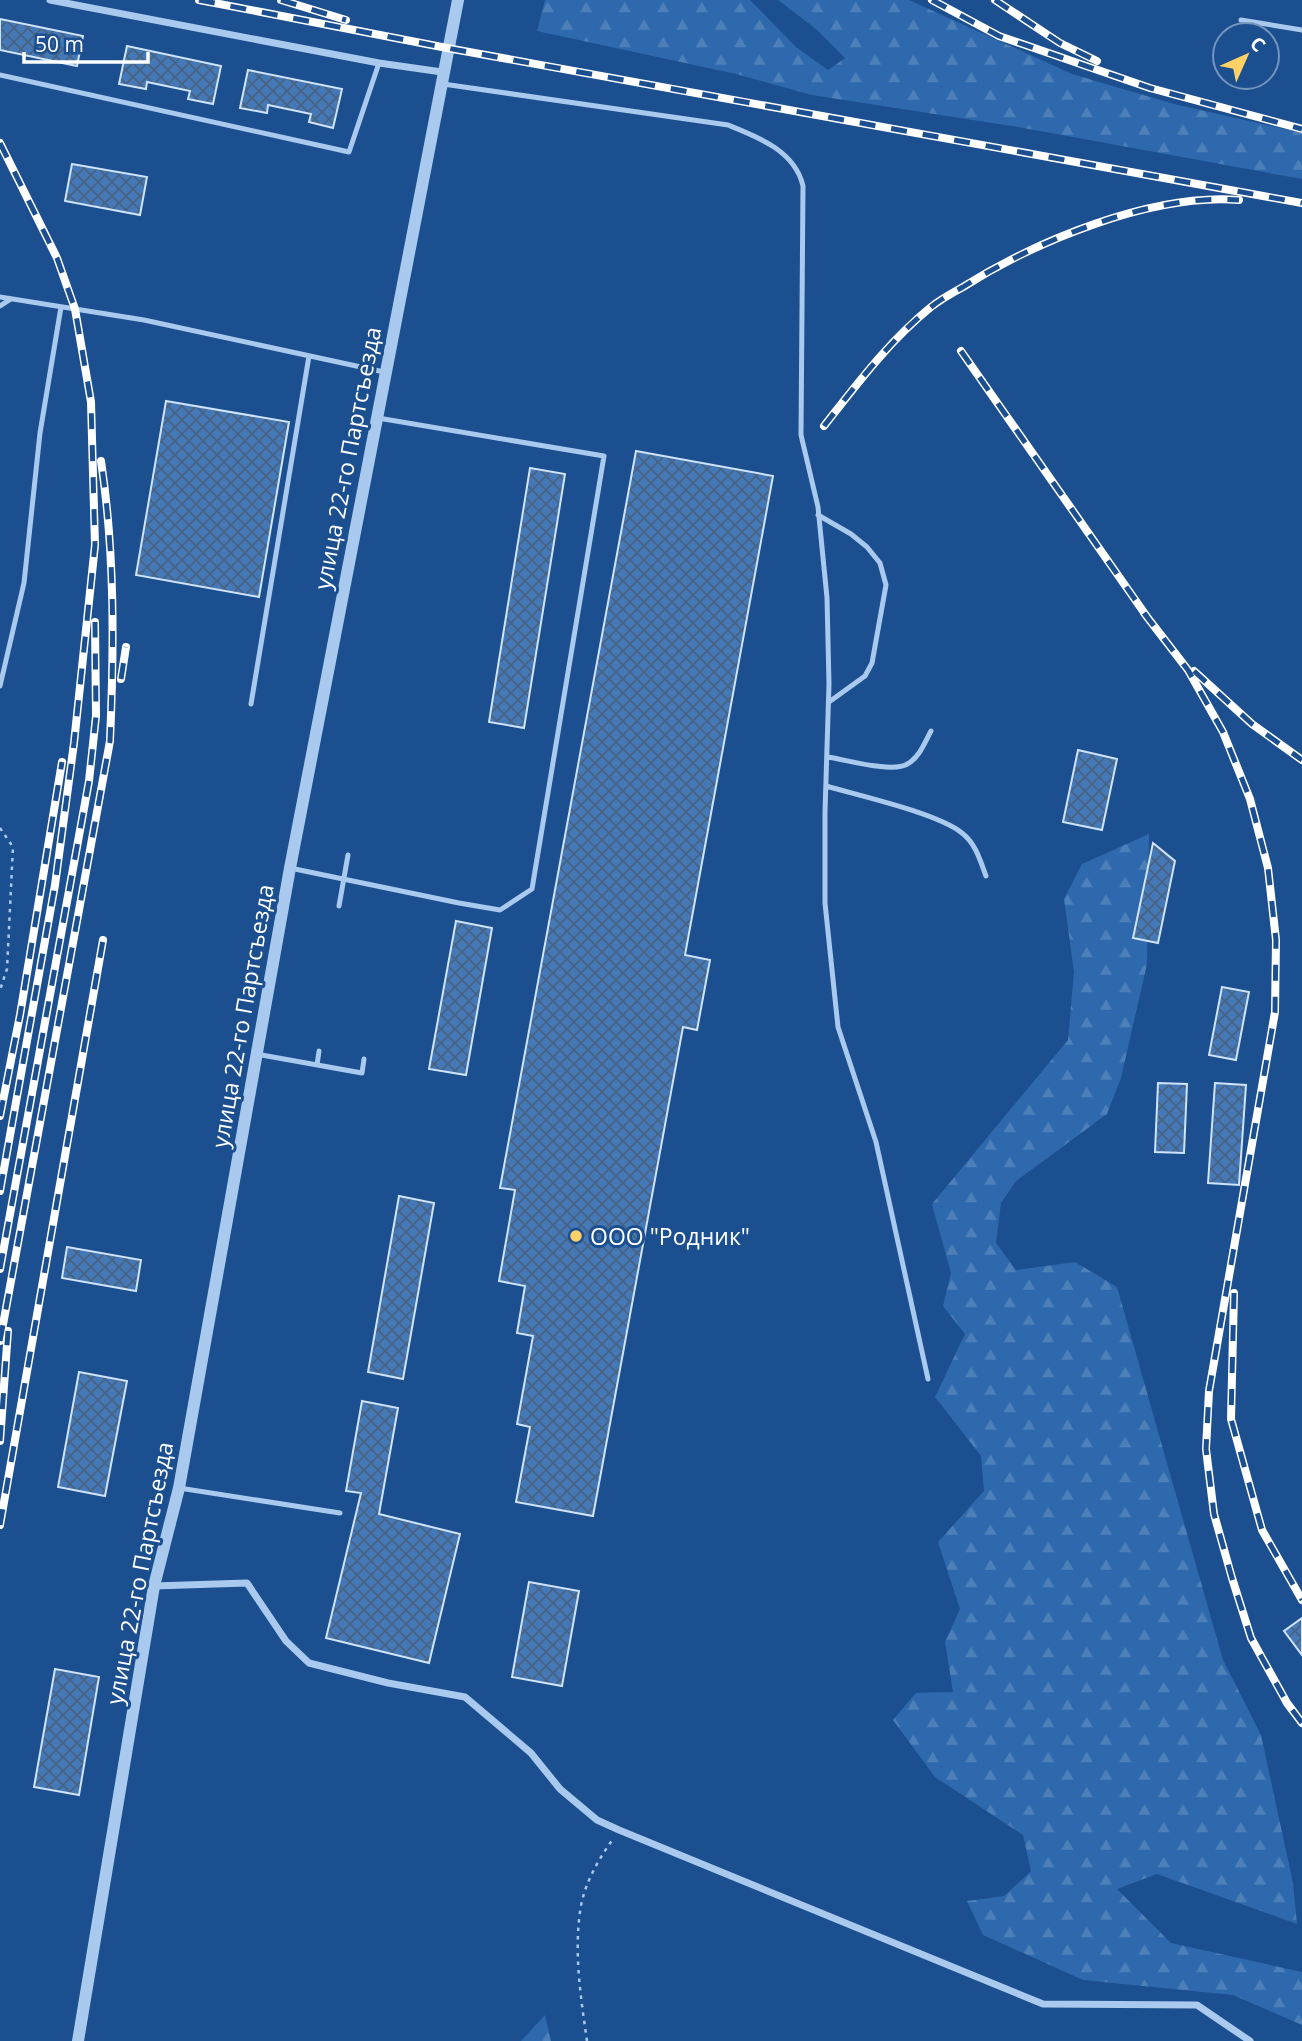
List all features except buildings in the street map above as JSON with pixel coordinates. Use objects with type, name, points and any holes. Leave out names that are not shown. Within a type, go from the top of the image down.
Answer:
[{"type":"street","points":[[50,0],[379,63],[441,78]]},
{"type":"street","name":"улица 22-го Партсъезда","points":[[78,2041],[154,1586],[179,1488],[290,868],[458,0]]},
{"type":"street","points":[[154,1586],[247,1583],[286,1641],[309,1663],[388,1683],[465,1696],[531,1754],[560,1789],[597,1820],[619,1830],[1043,2004],[1197,2005],[1250,2041]]},
{"type":"lane","points":[[1241,20],[1302,30]]},
{"type":"lane","points":[[0,75],[349,152],[379,63]]},
{"type":"lane","points":[[441,78],[728,125],[760,138],[792,161],[800,174],[803,186],[801,435],[818,515],[827,598],[829,702],[825,903],[838,1027],[876,1142],[928,1379]]},
{"type":"lane","points":[[0,297],[144,320],[384,372]]},
{"type":"lane","points":[[0,306],[11,299]]},
{"type":"lane","points":[[0,687],[24,583],[40,433],[61,307]]},
{"type":"lane","points":[[251,704],[309,356]]},
{"type":"lane","points":[[290,868],[500,910],[532,888],[604,456],[376,417]]},
{"type":"lane","points":[[818,515],[851,534],[867,547],[880,563],[886,585],[872,663],[865,676],[829,702]]},
{"type":"lane","points":[[828,757],[897,768],[909,764],[918,755],[931,731]]},
{"type":"lane","points":[[826,786],[942,822],[962,833],[976,848],[986,876]]},
{"type":"lane","points":[[338,906],[348,855]]},
{"type":"lane","points":[[317,1065],[319,1051]]},
{"type":"lane","points":[[256,1054],[362,1073],[364,1059]]},
{"type":"lane","points":[[179,1488],[340,1513]]},
{"type":"path","points":[[0,828],[13,847],[7,969],[0,990]]},
{"type":"path","points":[[587,2041],[579,1984],[580,1911],[597,1861],[619,1830]]},
{"type":"green space","points":[[545,0],[750,0],[796,47],[828,70],[845,58],[816,29],[778,0],[909,0],[1072,74],[1174,104],[1302,133],[1302,179],[1018,127],[812,95],[736,74],[537,31]]},
{"type":"green space","points":[[1149,834],[1147,964],[1121,1078],[1107,1114],[1016,1181],[1001,1203],[996,1243],[1016,1270],[1075,1262],[1117,1287],[1223,1660],[1261,1735],[1293,1883],[1297,1924],[1157,1874],[1117,1889],[1171,1943],[1302,1972],[1302,2025],[1233,1995],[1083,1980],[983,1935],[967,1901],[1004,1896],[1031,1871],[1023,1835],[935,1777],[893,1720],[916,1693],[953,1692],[945,1642],[960,1609],[938,1542],[984,1491],[981,1456],[935,1397],[965,1334],[943,1306],[951,1273],[932,1204],[1068,1040],[1074,972],[1064,899],[1082,864]]},
{"type":"green space","points":[[545,2015],[551,2041],[521,2041]]},
{"type":"railway","points":[[199,0],[447,48],[1302,203]]},
{"type":"railway","points":[[281,0],[346,20]]},
{"type":"railway","points":[[932,0],[999,36],[1150,88],[1302,129]]},
{"type":"railway","points":[[995,0],[1060,43],[1097,61]]},
{"type":"railway","points":[[0,143],[57,258],[75,309],[91,402],[95,545],[74,743],[55,885],[0,1191]]},
{"type":"railway","points":[[824,426],[874,363],[916,320],[943,299],[992,270],[1059,237],[1133,212],[1169,204],[1239,200]]},
{"type":"railway","points":[[961,351],[1150,621]]},
{"type":"railway","points":[[0,1341],[110,741],[112,601],[109,530],[101,461]]},
{"type":"railway","points":[[1144,613],[1188,670],[1223,732],[1250,799],[1268,868],[1276,940],[1275,1012],[1209,1391],[1206,1449],[1214,1514],[1251,1638],[1287,1703],[1302,1723]]},
{"type":"railway","points":[[0,1269],[89,781],[96,716],[95,622]]},
{"type":"railway","points":[[121,679],[126,647]]},
{"type":"railway","points":[[1194,671],[1252,724],[1302,760]]},
{"type":"railway","points":[[0,1116],[20,1015],[62,762]]},
{"type":"railway","points":[[0,1525],[103,940]]},
{"type":"railway","points":[[1234,1293],[1231,1419],[1262,1530],[1302,1600]]},
{"type":"railway","points":[[0,1441],[8,1331]]},
{"type":"place","name":"ООО \"Родник\"","points":[[576,1236]]}]
